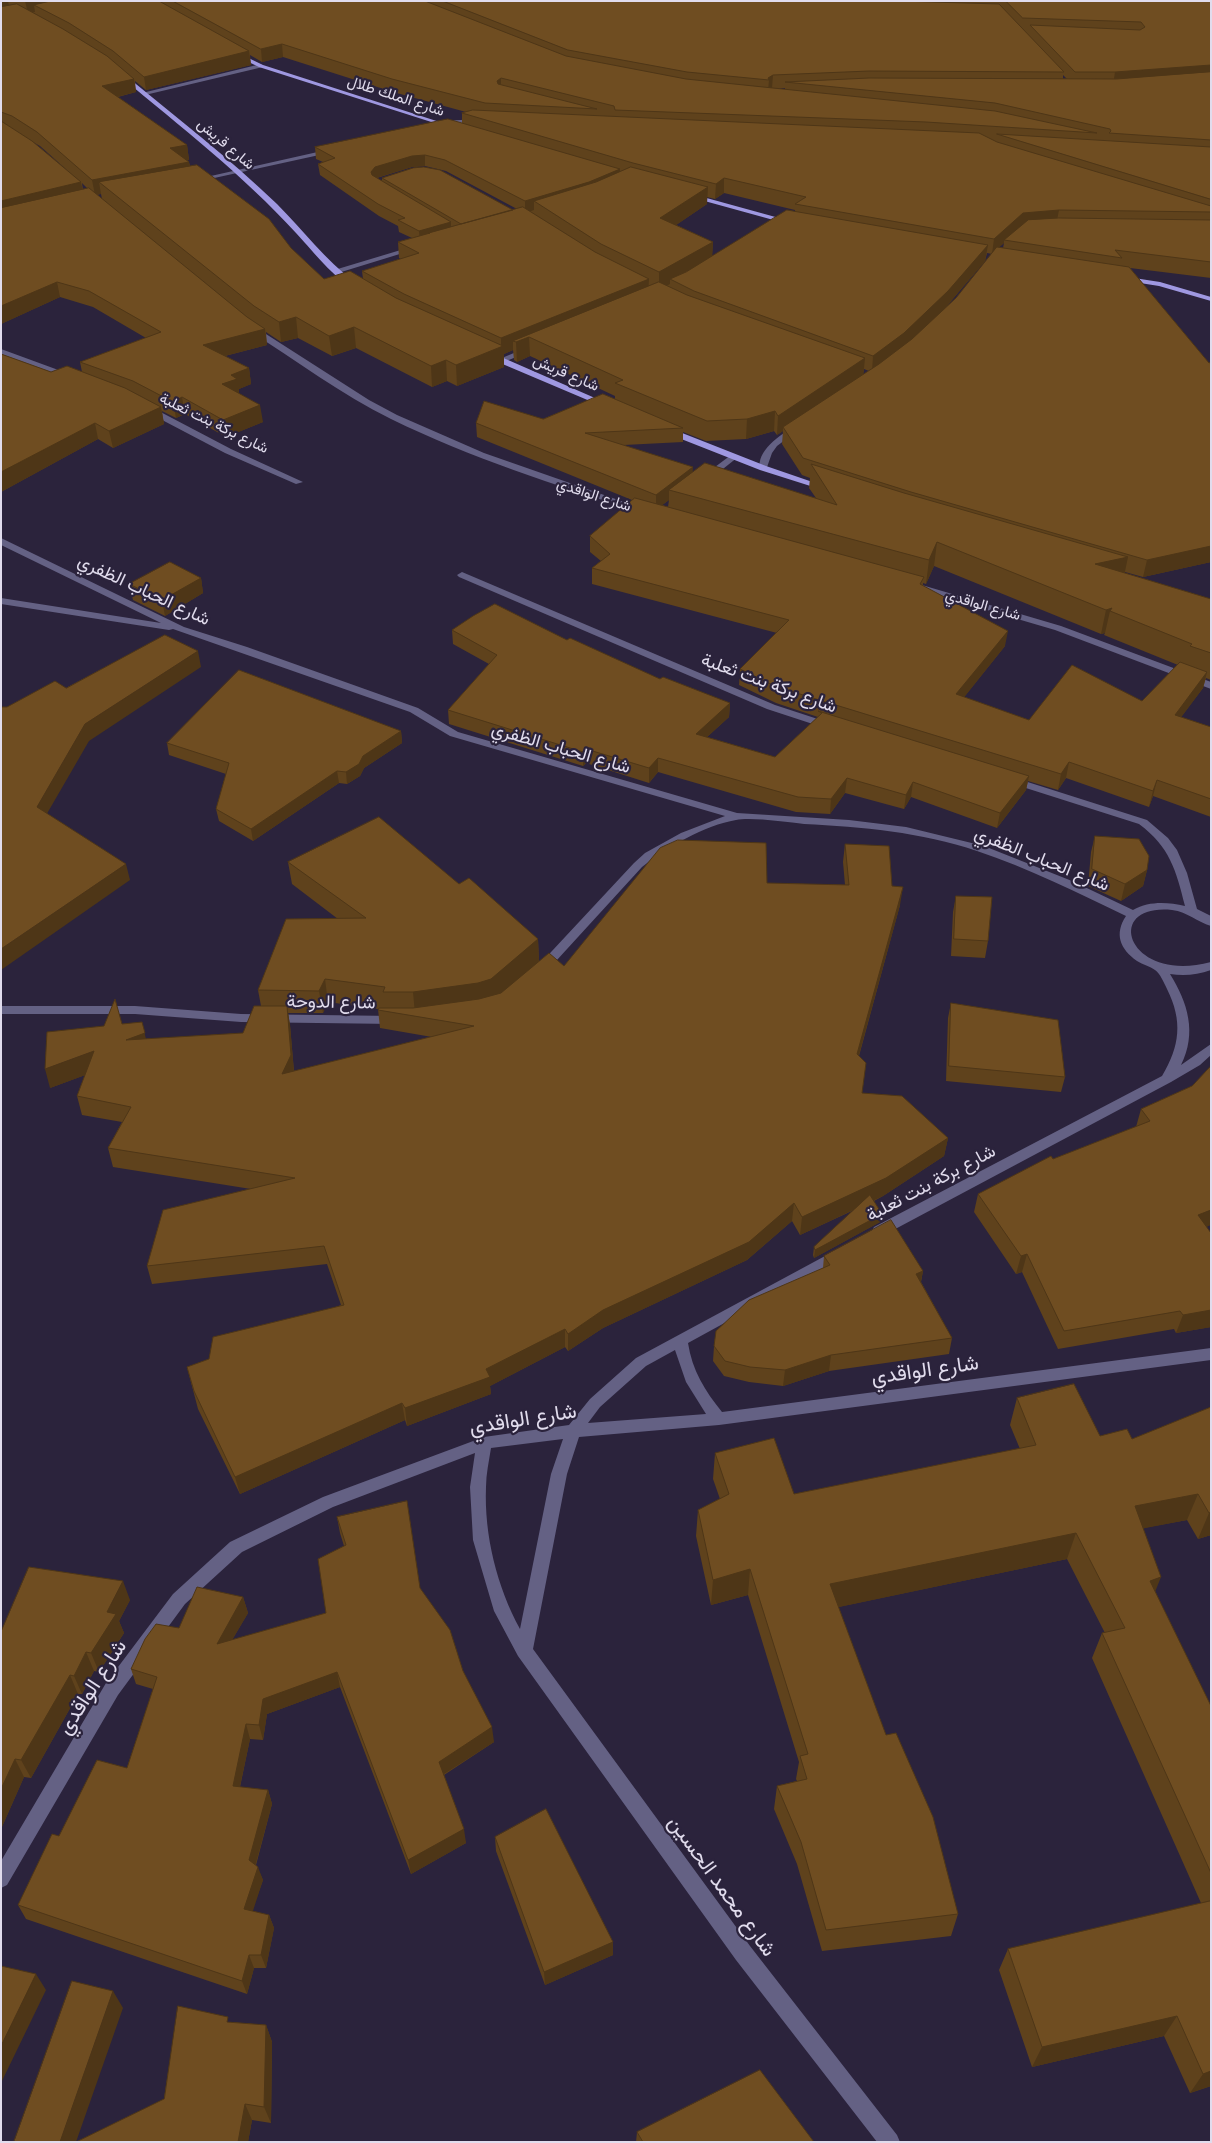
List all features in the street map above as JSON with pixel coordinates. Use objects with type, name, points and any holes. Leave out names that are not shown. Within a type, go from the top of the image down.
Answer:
[{"type":"main road","name":"شارع الملك طلال","points":[[226,48],[261,66],[456,128]]},
{"type":"main road","name":"شارع قريش","points":[[119,72],[238,172],[275,206],[335,271],[358,288]]},
{"type":"main road","points":[[685,195],[795,223]]},
{"type":"main road","points":[[1111,276],[1160,284],[1211,299]]},
{"type":"main road","name":"شارع قريش","points":[[484,352],[618,410]]},
{"type":"main road","points":[[663,429],[763,468],[839,492]]},
{"type":"street","points":[[145,93],[261,66]]},
{"type":"street","points":[[424,126],[464,120],[488,120]]},
{"type":"street","points":[[190,181],[334,150]]},
{"type":"street","points":[[778,226],[785,222]]},
{"type":"street","points":[[335,271],[424,246]]},
{"type":"street","name":"شارع الواقدي","points":[[246,324],[366,402],[394,417],[481,455],[566,486],[648,512]]},
{"type":"street","points":[[501,360],[536,347]]},
{"type":"street","points":[[1,351],[78,380]]},
{"type":"street","name":"شارع بركة بنت ثعلبة","points":[[139,405],[228,451],[300,482]]},
{"type":"street","points":[[763,468],[766,453],[773,444],[804,424]]},
{"type":"street","points":[[696,486],[734,457]]},
{"type":"street","name":"شارع الحباب الظفري","points":[[1,541],[181,629],[253,652],[414,710],[454,734],[736,816],[849,823],[906,830],[980,848],[1068,884],[1133,915]]},
{"type":"street","name":"شارع بركة بنت ثعلبة","points":[[462,576],[771,707],[840,729]]},
{"type":"street","name":"شارع الواقدي","points":[[904,583],[1058,628],[1211,686]]},
{"type":"street","points":[[1,601],[181,629]]},
{"type":"street","points":[[997,776],[1143,822],[1156,830],[1166,840],[1180,863],[1192,912]]},
{"type":"street","points":[[532,978],[638,865],[655,850],[685,834],[736,816]]},
{"type":"street","points":[[1211,922],[1192,912],[1176,907],[1160,907],[1145,909],[1133,915],[1124,928],[1126,943],[1139,957],[1159,967],[1182,972],[1203,970],[1211,966]]},
{"type":"street","points":[[1159,967],[1172,985],[1182,1016],[1183,1034],[1181,1051],[1168,1079]]},
{"type":"street","name":"شارع الدوحة","points":[[1,1010],[135,1010],[241,1018],[405,1020]]},
{"type":"street","name":"شارع بركة بنت ثعلبة","points":[[870,1236],[1168,1079],[1196,1062],[1211,1048]]},
{"type":"street","points":[[524,1651],[559,1474],[573,1431],[595,1403],[618,1380],[641,1362],[853,1246]]},
{"type":"street","points":[[680,1340],[686,1370],[694,1387],[720,1419]]},
{"type":"street","name":"شارع الواقدي","points":[[1,1878],[112,1689],[179,1598],[236,1548],[328,1502],[484,1443],[573,1431],[720,1419],[1211,1354]]},
{"type":"street","name":"شارع محمد الحسين","points":[[484,1443],[478,1487],[481,1540],[502,1611],[524,1651],[742,1954],[890,2142]]},
{"type":"building","points":[[51,1],[159,1],[249,51],[144,77],[113,51],[69,23],[34,5]]},
{"type":"building","points":[[173,1],[425,1],[566,56],[686,79],[995,111],[1097,133],[926,122],[615,110],[614,106],[501,78],[497,81],[498,84],[597,109],[485,103],[392,79],[282,44],[261,49]]},
{"type":"building","points":[[443,1],[899,1],[999,4],[1064,72],[869,71],[773,75],[768,78],[769,80],[687,72],[568,50]]},
{"type":"building","points":[[1006,1],[1211,1],[1211,65],[1115,72],[1075,72],[1030,25],[1140,30],[1145,27],[1141,22],[1023,18]]},
{"type":"building","points":[[17,4],[107,56],[134,79],[102,86],[187,145],[170,148],[189,162],[92,180],[37,132],[12,116],[1,112],[1,7]]},
{"type":"building","points":[[1211,72],[1211,140],[1109,133],[1110,129],[995,103],[785,82],[869,78],[1116,79]]},
{"type":"building","points":[[473,110],[979,133],[997,142],[1211,206],[1211,212],[1059,210],[1023,213],[994,239],[795,204],[806,197],[724,178],[716,184],[633,163],[462,113]]},
{"type":"building","points":[[448,119],[620,169],[589,182],[525,201],[445,160],[425,155],[412,156],[375,167],[371,172],[372,175],[451,222],[419,231],[398,220],[405,218],[378,204],[318,164],[335,158],[315,147]]},
{"type":"building","points":[[1,121],[32,141],[81,182],[1,201]]},
{"type":"building","points":[[997,134],[1211,147],[1211,199]]},
{"type":"building","points":[[197,165],[269,219],[291,248],[324,279],[350,271],[396,298],[503,346],[456,365],[446,360],[431,366],[354,327],[329,336],[296,317],[279,322],[254,306],[99,182]]},
{"type":"building","points":[[424,167],[440,170],[513,210],[461,224],[382,178],[413,168]]},
{"type":"building","points":[[631,167],[708,187],[660,218],[713,242],[659,272],[601,244],[534,201],[596,182]]},
{"type":"building","points":[[89,188],[247,317],[265,329],[203,345],[249,368],[231,375],[237,379],[222,384],[260,405],[223,420],[182,397],[173,402],[133,381],[80,362],[161,332],[89,291],[57,282],[1,306],[1,208]]},
{"type":"building","points":[[523,207],[595,252],[649,279],[501,338],[404,294],[362,271],[419,253],[398,242]]},
{"type":"building","points":[[787,210],[988,245],[948,291],[904,333],[873,356],[694,291],[670,279],[686,272]]},
{"type":"building","points":[[1059,218],[1211,220],[1211,262],[1115,250],[1122,258],[1004,240],[1028,220]]},
{"type":"building","points":[[997,247],[1129,267],[1209,363],[1211,362],[1211,546],[1147,560],[911,492],[803,458],[783,427],[879,364],[912,339],[956,298]]},
{"type":"building","points":[[659,282],[687,295],[865,358],[778,416],[775,411],[747,419],[707,421],[615,383],[623,380],[529,337],[516,342],[513,341]]},
{"type":"building","points":[[1,354],[51,372],[67,366],[125,388],[161,407],[109,431],[95,423],[1,472]]},
{"type":"building","points":[[603,394],[683,428],[585,433],[693,467],[656,495],[476,423],[484,401],[543,419]]},
{"type":"building","points":[[705,463],[837,505],[811,464],[904,493],[1128,557],[1095,564],[1211,599],[1211,653],[1190,646],[1192,644],[1110,611],[1112,608],[1106,610],[937,542],[929,560],[669,490]]},
{"type":"building","points":[[635,498],[924,577],[920,584],[1008,631],[956,694],[1029,720],[1072,665],[1142,701],[1180,662],[1207,672],[1175,715],[1211,727],[1211,799],[1157,780],[1153,791],[1069,762],[1061,774],[777,687],[740,669],[789,620],[592,568],[610,554],[590,536]]},
{"type":"building","points":[[170,562],[201,578],[162,600],[129,584]]},
{"type":"building","points":[[495,604],[567,640],[570,638],[660,679],[663,677],[730,703],[696,734],[775,757],[822,713],[818,711],[1029,776],[1000,813],[913,782],[906,795],[847,778],[831,799],[798,797],[658,758],[649,768],[586,749],[583,752],[448,710],[497,655],[452,630]]},
{"type":"building","points":[[165,635],[198,651],[85,724],[37,807],[126,864],[1,949],[1,707],[7,707],[55,681],[66,688]]},
{"type":"building","points":[[239,670],[401,731],[363,756],[359,764],[346,772],[337,771],[251,829],[216,809],[229,763],[167,743]]},
{"type":"building","points":[[379,817],[459,884],[469,878],[538,939],[491,979],[478,983],[413,992],[383,992],[385,987],[325,979],[319,991],[258,990],[286,919],[366,918],[288,862]]},
{"type":"building","points":[[1095,836],[1139,839],[1149,856],[1147,870],[1125,884],[1092,869]]},
{"type":"building","points":[[678,840],[766,843],[767,883],[849,885],[845,844],[889,846],[892,886],[903,887],[857,1054],[866,1063],[862,1093],[902,1096],[948,1138],[886,1178],[802,1217],[794,1203],[749,1242],[603,1310],[568,1334],[565,1329],[486,1369],[490,1377],[405,1408],[402,1403],[235,1477],[194,1391],[187,1367],[209,1359],[213,1337],[344,1305],[324,1246],[147,1266],[163,1210],[295,1178],[108,1148],[131,1107],[77,1096],[94,1051],[45,1069],[47,1032],[104,1026],[115,999],[122,1024],[142,1022],[145,1033],[126,1040],[243,1033],[254,1006],[287,1006],[291,1055],[282,1074],[474,1026],[378,1010],[379,1008],[413,1008],[479,999],[501,993],[549,953],[564,966],[660,848]]},
{"type":"building","points":[[956,896],[992,897],[988,941],[954,939]]},
{"type":"building","points":[[951,1003],[1058,1020],[1065,1077],[949,1066]]},
{"type":"building","points":[[1211,1066],[1211,1210],[1198,1215],[1211,1233],[1211,1310],[1183,1315],[1180,1311],[1064,1331],[1027,1254],[1021,1256],[978,1194],[1051,1156],[1053,1159],[1150,1121],[1141,1109],[1192,1086]]},
{"type":"building","points":[[870,1195],[882,1214],[815,1250],[814,1247]]},
{"type":"building","points":[[891,1220],[923,1271],[916,1274],[952,1338],[831,1355],[785,1370],[750,1367],[725,1361],[714,1346],[716,1331],[749,1300],[830,1265],[824,1256]]},
{"type":"building","points":[[1074,1384],[1100,1436],[1127,1429],[1132,1439],[1211,1407],[1211,1512],[1209,1513],[1198,1494],[1135,1506],[1161,1577],[1150,1581],[1211,1706],[1211,1873],[1102,1633],[1125,1628],[1076,1533],[830,1584],[886,1735],[896,1733],[933,1817],[958,1914],[826,1930],[801,1842],[777,1786],[807,1779],[800,1756],[808,1754],[750,1569],[713,1580],[698,1510],[729,1494],[715,1453],[774,1438],[794,1494],[1036,1445],[1017,1398]]},
{"type":"building","points":[[407,1501],[420,1588],[450,1630],[463,1671],[492,1727],[439,1762],[464,1829],[408,1860],[337,1672],[263,1699],[259,1725],[246,1724],[233,1786],[268,1790],[249,1860],[258,1867],[244,1909],[269,1915],[261,1955],[249,1955],[242,1981],[18,1905],[52,1834],[59,1836],[97,1760],[127,1768],[157,1677],[131,1669],[145,1639],[156,1624],[179,1628],[197,1587],[243,1597],[217,1644],[326,1613],[318,1559],[346,1545],[337,1517]]},
{"type":"building","points":[[29,1567],[123,1581],[107,1612],[116,1614],[91,1653],[86,1652],[74,1676],[70,1675],[21,1760],[15,1759],[1,1789],[1,1632]]},
{"type":"building","points":[[546,1809],[613,1942],[544,1972],[495,1837]]},
{"type":"building","points":[[1211,1901],[1211,2071],[1203,2074],[1177,2016],[1042,2047],[1008,1949]]},
{"type":"building","points":[[1,1966],[36,1974],[1,2046]]},
{"type":"building","points":[[72,1981],[113,1991],[60,2142],[14,2142]]},
{"type":"building","points":[[178,2006],[228,2017],[227,2022],[266,2025],[264,2107],[245,2104],[238,2142],[76,2142],[164,2099]]},
{"type":"building","points":[[760,2070],[814,2142],[643,2142],[637,2132]]}]
